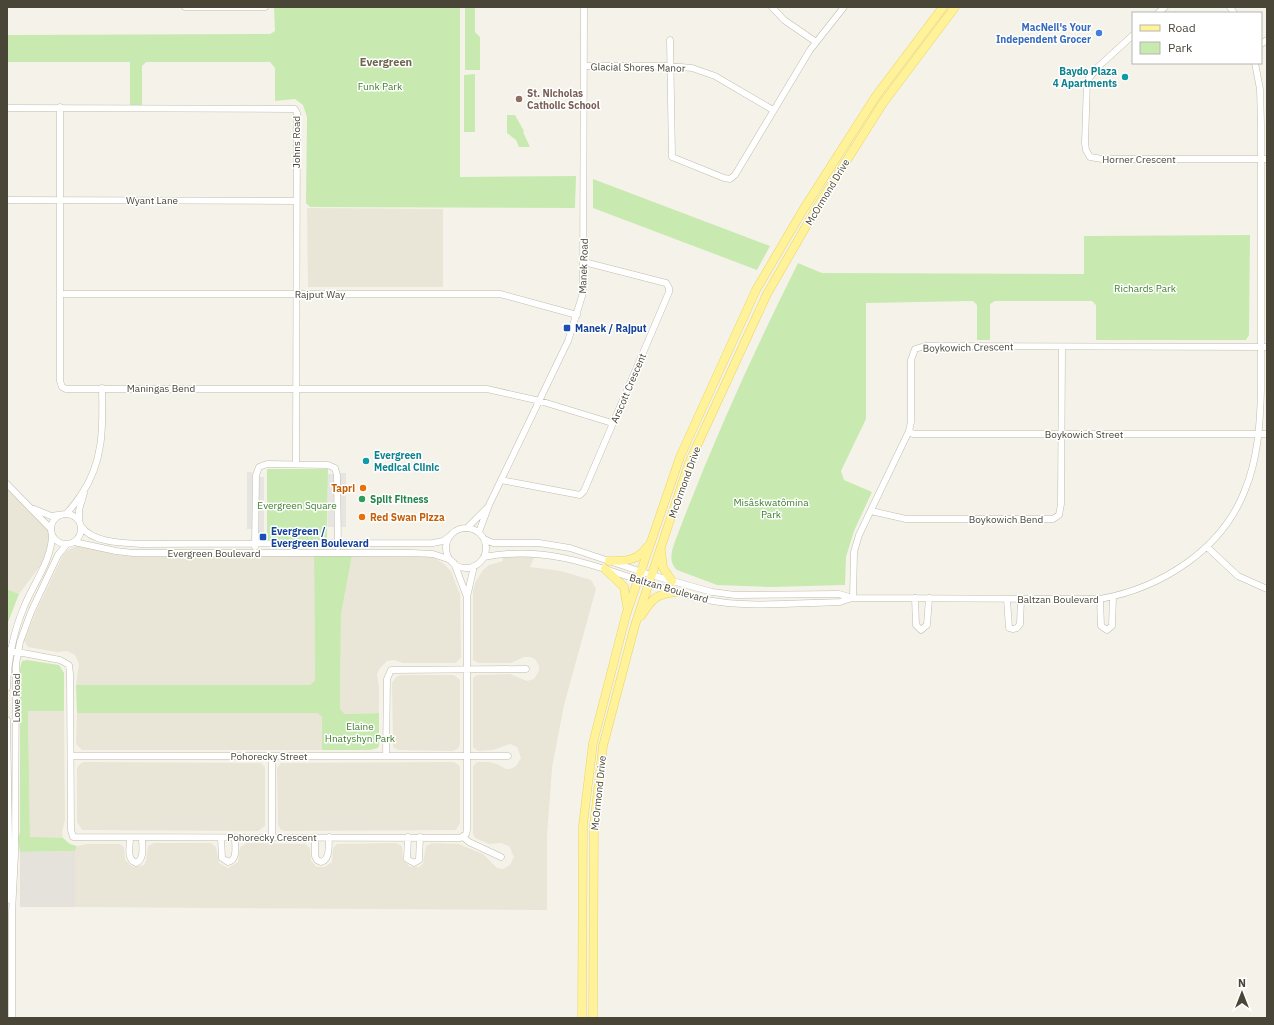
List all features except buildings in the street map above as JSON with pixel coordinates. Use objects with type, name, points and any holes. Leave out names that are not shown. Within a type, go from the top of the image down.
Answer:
[{"type":"main road","name":"McOrmond Drive","points":[[582,1018],[583,825],[593,743],[626,615],[680,457],[756,290],[848,138],[897,65],[943,7]]},
{"type":"main road","name":"McOrmond Drive","points":[[594,1018],[594,825],[603,746],[635,624],[689,463],[767,294],[816,209],[848,156],[888,96],[956,7]]},
{"type":"main road","points":[[609,561],[634,558],[645,551],[652,539]]},
{"type":"main road","points":[[661,548],[663,568],[672,581]]},
{"type":"main road","points":[[605,569],[624,587],[627,597],[626,615]]},
{"type":"main road","points":[[635,624],[652,600],[657,596],[676,592]]},
{"type":"street","points":[[185,7],[265,7]]},
{"type":"street","name":"Manek Road","points":[[478,532],[489,505],[568,341],[583,293],[584,7]]},
{"type":"street","points":[[772,7],[784,20],[816,42]]},
{"type":"street","points":[[670,40],[672,157],[730,179],[735,175],[773,110],[816,42],[844,7]]},
{"type":"street","name":"Horner Crescent","points":[[1132,36],[1098,67],[1086,81],[1085,144],[1086,150],[1090,157],[1102,159],[1259,159]]},
{"type":"street","name":"Baltzan Boulevard","points":[[605,569],[650,579],[672,581],[702,591],[724,594],[839,594],[853,598],[1100,599],[1113,597],[1134,590],[1171,574],[1183,566],[1206,547],[1228,522],[1245,491],[1259,434],[1261,391],[1259,159],[1260,89],[1255,64]]},
{"type":"street","name":"Glacial Shores Manor","points":[[584,66],[670,66],[692,68],[715,76],[773,110]]},
{"type":"street","name":"Maningas Bend","points":[[60,107],[60,382],[62,387],[66,389],[473,388],[500,391],[540,401],[612,423]]},
{"type":"street","name":"Johns Road","points":[[7,108],[295,109],[297,113],[296,464]]},
{"type":"street","points":[[1259,159],[1267,159]]},
{"type":"street","name":"Wyant Lane","points":[[7,200],[296,201]]},
{"type":"street","points":[[1260,254],[1267,254]]},
{"type":"street","name":"Arscott Crescent","points":[[501,480],[580,495],[584,491],[669,288],[666,283],[584,262]]},
{"type":"street","name":"Rajput Way","points":[[60,294],[500,294],[577,315]]},
{"type":"street","name":"Boykowich Crescent","points":[[853,598],[854,552],[859,535],[909,431],[911,422],[911,360],[915,349],[925,346],[1267,347]]},
{"type":"street","name":"Boykowich Bend","points":[[871,511],[906,519],[1053,519],[1059,515],[1061,504],[1062,347]]},
{"type":"street","points":[[66,514],[84,490],[94,472],[102,444],[102,388]]},
{"type":"street","name":"Boykowich Street","points":[[909,431],[913,434],[1267,434]]},
{"type":"street","points":[[256,553],[257,471],[259,467],[267,464],[328,465],[335,468],[338,552]]},
{"type":"street","points":[[7,484],[50,528],[52,535],[58,542],[67,544],[74,542],[80,535],[79,510],[84,490]]},
{"type":"street","points":[[28,505],[51,516],[71,514],[80,523]]},
{"type":"street","name":"Manek Road","points":[[467,528],[489,505]]},
{"type":"street","points":[[50,528],[54,519],[58,515]]},
{"type":"street","name":"Evergreen Boulevard","points":[[80,523],[84,531],[92,535],[128,543],[433,543],[443,541],[450,536]]},
{"type":"street","points":[[467,597],[447,548],[450,536],[455,532],[467,528],[478,532],[484,539],[493,542],[560,546],[609,561],[639,576]]},
{"type":"street","name":"Lowe Road","points":[[7,688],[9,650],[20,616],[50,550],[52,535]]},
{"type":"street","points":[[484,539],[486,551],[484,557],[474,566],[467,597],[467,830],[463,837],[469,842],[501,857]]},
{"type":"street","name":"Evergreen Boulevard","points":[[74,542],[133,553],[338,552],[433,554],[452,561]]},
{"type":"street","name":"Lowe Road","points":[[12,1018],[16,664],[18,652],[31,612],[58,555],[67,544]]},
{"type":"street","points":[[1206,547],[1238,576],[1267,590]]},
{"type":"street","points":[[484,557],[515,552],[540,554],[569,558],[605,569]]},
{"type":"street","points":[[452,561],[464,567],[474,566]]},
{"type":"street","name":"Baltzan Boulevard","points":[[650,579],[676,592],[709,601],[736,604],[840,602],[853,598]]},
{"type":"street","points":[[1100,599],[1101,626],[1107,630],[1112,626],[1113,597]]},
{"type":"street","points":[[915,598],[916,625],[921,630],[927,625],[929,598]]},
{"type":"street","points":[[1007,599],[1008,624],[1009,628],[1013,629],[1017,628],[1020,624],[1021,599]]},
{"type":"street","name":"Pohorecky Crescent","points":[[9,650],[60,660],[69,665],[72,837],[463,837]]},
{"type":"street","points":[[386,756],[386,684],[389,672],[396,669],[526,669]]},
{"type":"street","name":"Lowe Road","points":[[7,720],[10,906],[12,912]]},
{"type":"street","points":[[7,749],[16,749]]},
{"type":"street","name":"Pohorecky Street","points":[[71,756],[508,756]]},
{"type":"street","points":[[272,757],[272,837]]},
{"type":"street","points":[[315,837],[315,856],[317,860],[322,862],[328,856],[329,837]]},
{"type":"street","points":[[408,837],[408,858],[414,863],[419,860],[420,837]]},
{"type":"street","points":[[130,838],[130,857],[136,863],[140,861],[142,857],[142,838]]},
{"type":"street","points":[[222,838],[222,858],[228,862],[235,858],[235,838]]},
{"type":"shaded area","points":[[307,208],[443,209],[443,287],[308,287]]},
{"type":"shaded area","points":[[247,472],[252,472],[252,529],[247,529]]},
{"type":"shaded area","points":[[340,473],[346,473],[346,527],[340,527]]},
{"type":"shaded area","points":[[328,474],[334,474],[334,527],[328,527]]},
{"type":"shaded area","points":[[259,477],[264,477],[264,533],[259,533]]},
{"type":"shaded area","points":[[7,484],[50,532],[52,544],[47,557],[19,594],[7,589]]},
{"type":"shaded area","points":[[76,546],[83,546],[116,555],[142,557],[314,556],[315,680],[310,685],[76,685],[79,664],[75,655],[67,651],[56,652],[28,647],[24,641],[37,609],[63,555],[68,550]]},
{"type":"shaded area","points":[[424,555],[431,556],[443,563],[451,571],[460,594],[461,657],[455,663],[403,663],[394,660],[387,661],[380,668],[377,674],[379,687],[379,713],[345,714],[340,709],[341,614],[352,556],[416,557]]},
{"type":"shaded area","points":[[502,557],[534,557],[530,567],[561,571],[591,580],[596,589],[564,705],[552,768],[547,836],[547,910],[75,907],[75,851],[77,846],[87,844],[120,844],[124,847],[125,860],[133,867],[144,865],[148,846],[154,843],[211,843],[216,847],[219,863],[228,868],[238,862],[240,847],[247,843],[305,844],[310,848],[311,861],[317,867],[325,867],[332,862],[333,848],[337,844],[396,843],[402,846],[403,860],[410,867],[419,867],[423,864],[426,846],[432,843],[459,844],[483,854],[497,868],[503,869],[510,865],[514,857],[509,846],[501,843],[489,844],[475,838],[473,834],[473,766],[477,762],[489,762],[506,769],[510,769],[516,766],[521,758],[517,747],[510,744],[493,750],[478,751],[473,747],[473,678],[477,675],[510,674],[527,681],[534,679],[539,671],[539,666],[535,659],[530,657],[524,657],[511,663],[478,663],[473,660],[473,590],[476,581],[483,570],[489,565],[503,561]]},
{"type":"shaded area","points":[[401,675],[454,675],[460,680],[460,744],[458,749],[452,751],[398,750],[393,747],[392,683],[396,677]]},
{"type":"shaded area","points":[[28,711],[64,711],[65,820],[62,832],[63,838],[30,838]]},
{"type":"shaded area","points":[[77,713],[317,713],[322,717],[322,750],[82,750],[76,744]]},
{"type":"shaded area","points":[[84,762],[261,763],[265,767],[265,826],[258,831],[82,830],[77,822],[77,768]]},
{"type":"shaded area","points":[[454,762],[459,765],[460,769],[460,823],[456,830],[284,831],[281,830],[278,825],[277,768],[281,763]]},
{"type":"shaded area","points":[[75,851],[75,907],[20,907],[20,852]]},
{"type":"green space","name":"Funk Park","points":[[274,7],[460,7],[460,177],[576,176],[575,208],[310,207],[306,203],[307,117],[303,105],[295,99],[275,101],[275,68],[270,62],[146,62],[142,66],[142,107],[130,107],[130,62],[7,62],[7,35],[270,34],[275,31]]},
{"type":"green space","points":[[465,7],[475,7],[475,32],[480,37],[480,70],[465,70]]},
{"type":"green space","points":[[475,74],[475,132],[464,132],[464,75]]},
{"type":"green space","points":[[507,115],[515,115],[524,131],[523,132],[530,147],[519,147],[516,140],[507,133]]},
{"type":"green space","points":[[593,179],[770,246],[757,270],[593,208]]},
{"type":"green space","points":[[1250,235],[1249,335],[1246,340],[1096,340],[1096,305],[1092,301],[995,301],[990,304],[990,340],[977,340],[977,305],[973,301],[866,303],[866,419],[841,471],[844,480],[872,492],[854,531],[846,557],[845,585],[771,587],[717,585],[677,570],[674,567],[671,558],[673,547],[702,473],[764,332],[798,263],[822,273],[1084,274],[1084,236]]},
{"type":"green space","name":"Evergreen Square","points":[[267,469],[328,469],[327,541],[267,541]]},
{"type":"green space","name":"Elaine Hnatyshyn Park","points":[[314,556],[352,556],[341,614],[340,709],[345,714],[379,713],[378,748],[370,750],[322,750],[322,717],[317,713],[77,713],[76,685],[310,685],[315,680]]},
{"type":"green space","points":[[7,589],[19,594],[7,625]]},
{"type":"green space","points":[[27,660],[59,665],[64,673],[64,711],[28,711],[30,837],[63,838],[70,844],[77,846],[75,851],[20,852],[18,839],[20,832],[20,668],[22,661]]},
{"type":"place","name":"MacNeil's Your Independent Grocer","points":[[1099,33]]},
{"type":"place","name":"Baydo Plaza 4 Apartments","points":[[1125,77]]},
{"type":"place","name":"St. Nicholas Catholic School","points":[[519,99]]},
{"type":"place","name":"Manek / Rajput","points":[[567,328]]},
{"type":"place","name":"Evergreen Medical Clinic","points":[[366,461]]},
{"type":"place","name":"Tapri","points":[[363,488]]},
{"type":"place","name":"Split Fitness","points":[[362,499]]},
{"type":"place","name":"Red Swan Pizza","points":[[362,517]]},
{"type":"place","name":"Evergreen / Evergreen Boulevard","points":[[263,537]]},
{"type":"district","name":"Evergreen","points":[[386,62]]},
{"type":"park label","name":"Richards Park","points":[[1145,288]]},
{"type":"park label","name":"Misâskwatômina Park","points":[[771,508]]}]
